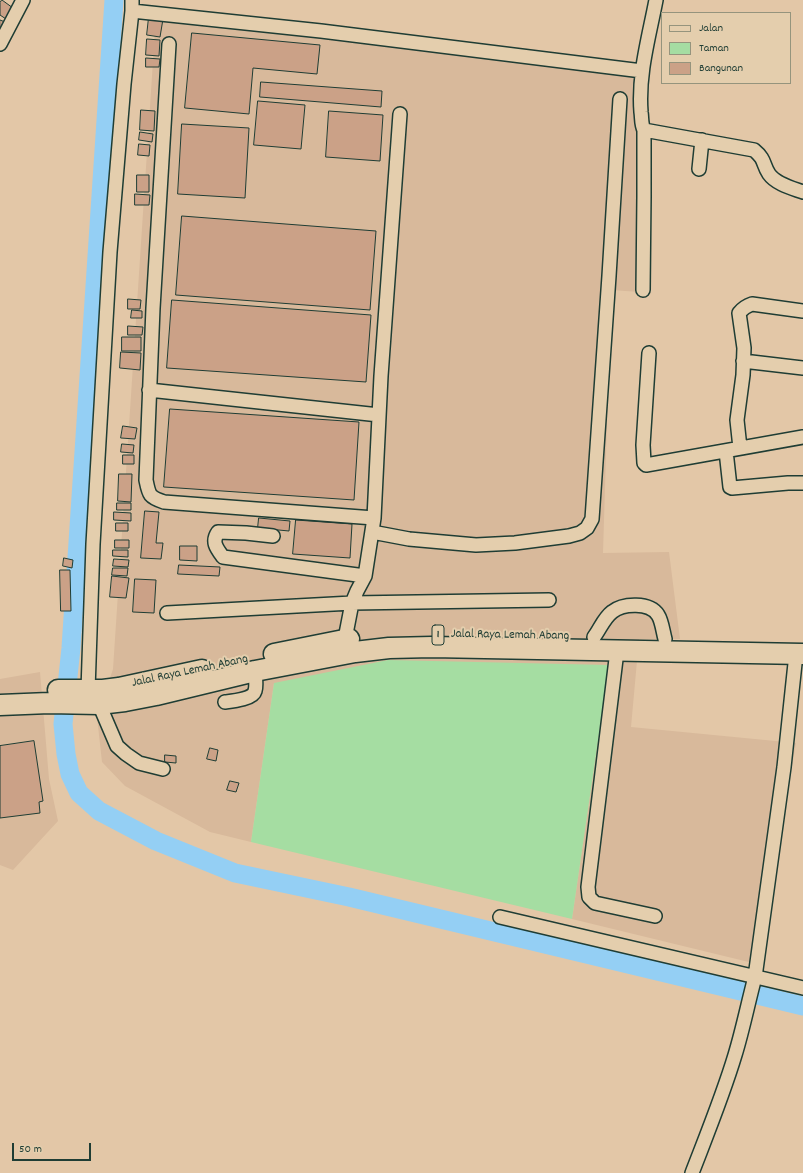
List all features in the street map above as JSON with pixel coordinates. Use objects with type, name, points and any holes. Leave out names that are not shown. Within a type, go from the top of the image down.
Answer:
[{"type":"highway","name":"Jalal Raya Lemah Abang","points":[[86,697],[103,690],[204,670],[307,646],[374,636],[414,635],[665,639],[801,650]]},
{"type":"highway","name":"Jalal Raya Lemah Abang","points":[[86,697],[125,701],[255,671],[355,652],[389,648],[618,651],[801,650]]},
{"type":"highway","name":"1","points":[[0,694],[86,697]]},
{"type":"highway","name":"1","points":[[0,705],[27,703],[56,696]]},
{"type":"street","points":[[0,44],[23,0]]},
{"type":"street","points":[[642,290],[644,130],[640,96],[642,71],[656,0]]},
{"type":"street","points":[[162,769],[139,762],[117,746],[86,697],[92,544],[110,252],[132,6],[642,71]]},
{"type":"street","points":[[169,44],[153,300],[146,480],[149,494],[155,499],[164,502],[374,518]]},
{"type":"street","points":[[372,532],[409,539],[476,545],[515,543],[569,536],[580,533],[587,528],[592,519],[620,99]]},
{"type":"street","points":[[345,640],[352,603],[365,576],[374,518],[379,415],[400,114]]},
{"type":"street","points":[[644,130],[647,132],[702,140],[754,150],[764,160],[769,174],[775,180],[803,192]]},
{"type":"street","points":[[700,169],[702,140]]},
{"type":"street","points":[[740,448],[737,420],[743,375],[744,348],[739,313],[742,308],[752,304],[803,311]]},
{"type":"street","points":[[649,353],[643,445],[645,465],[661,464],[803,437]]},
{"type":"street","points":[[744,360],[803,368]]},
{"type":"street","points":[[149,390],[379,415]]},
{"type":"street","points":[[726,451],[730,487],[803,483]]},
{"type":"street","points":[[273,536],[218,532],[216,536],[216,546],[224,557],[365,576]]},
{"type":"street","points":[[167,613],[352,603],[550,600]]},
{"type":"street","points":[[594,637],[608,616],[614,610],[635,605],[654,610],[659,616],[665,639]]},
{"type":"street","points":[[692,1173],[736,1054],[753,987],[801,650]]},
{"type":"street","points":[[618,651],[588,887],[589,897],[595,903],[655,916]]},
{"type":"street","points":[[225,702],[254,695],[256,690],[255,671]]},
{"type":"street","points":[[500,917],[753,987],[803,988]]},
{"type":"shaded area","points":[[156,15],[230,20],[616,61],[634,71],[641,184],[640,292],[611,290],[603,553],[669,552],[680,639],[639,639],[631,727],[796,743],[757,964],[572,919],[609,665],[274,683],[251,842],[210,832],[125,786],[102,762],[97,717],[113,669]]},
{"type":"shaded area","points":[[40,672],[49,779],[58,821],[13,870],[0,865],[0,679]]},
{"type":"green space","points":[[388,660],[609,665],[572,919],[251,842],[274,683]]},
{"type":"building","points":[[2,0],[13,8],[6,19],[0,15],[0,3]]},
{"type":"building","points":[[149,17],[163,19],[160,37],[147,35]]},
{"type":"building","points":[[0,20],[5,22],[0,31]]},
{"type":"building","points":[[192,33],[320,45],[317,74],[253,68],[249,114],[185,108]]},
{"type":"building","points":[[147,39],[160,40],[159,56],[146,55]]},
{"type":"building","points":[[146,58],[160,59],[159,67],[146,67]]},
{"type":"building","points":[[261,82],[382,91],[381,107],[260,97]]},
{"type":"building","points":[[258,101],[305,105],[301,149],[254,145]]},
{"type":"building","points":[[141,110],[155,111],[154,131],[140,130]]},
{"type":"building","points":[[329,111],[383,115],[380,161],[326,157]]},
{"type":"building","points":[[182,124],[249,128],[245,198],[178,194]]},
{"type":"building","points":[[140,132],[153,134],[152,142],[139,140]]},
{"type":"building","points":[[139,144],[150,145],[149,156],[138,155]]},
{"type":"building","points":[[137,175],[149,175],[149,192],[137,192]]},
{"type":"building","points":[[135,194],[150,195],[149,205],[135,205]]},
{"type":"building","points":[[182,216],[376,231],[370,310],[176,295]]},
{"type":"building","points":[[128,299],[141,300],[140,309],[128,309]]},
{"type":"building","points":[[172,300],[371,315],[366,382],[167,368]]},
{"type":"building","points":[[132,310],[142,311],[142,318],[131,318]]},
{"type":"building","points":[[128,326],[143,327],[142,335],[128,335]]},
{"type":"building","points":[[122,337],[141,337],[141,351],[122,351]]},
{"type":"building","points":[[121,352],[141,353],[140,370],[120,368]]},
{"type":"building","points":[[170,409],[359,422],[354,500],[164,487]]},
{"type":"building","points":[[123,426],[137,428],[135,439],[121,438]]},
{"type":"building","points":[[122,444],[134,445],[133,453],[121,452]]},
{"type":"building","points":[[123,455],[134,455],[134,464],[123,464]]},
{"type":"building","points":[[119,474],[132,474],[131,502],[118,501]]},
{"type":"building","points":[[117,503],[131,503],[131,510],[117,510]]},
{"type":"building","points":[[145,511],[159,512],[156,543],[163,543],[161,559],[141,558]]},
{"type":"building","points":[[114,512],[131,513],[131,521],[114,520]]},
{"type":"building","points":[[259,518],[290,521],[289,531],[258,528]]},
{"type":"building","points":[[296,520],[352,524],[350,558],[293,554]]},
{"type":"building","points":[[116,523],[128,523],[128,531],[116,531]]},
{"type":"building","points":[[115,540],[129,540],[129,548],[115,548]]},
{"type":"building","points":[[180,546],[197,546],[197,561],[180,560]]},
{"type":"building","points":[[113,550],[128,550],[128,557],[113,556]]},
{"type":"building","points":[[64,558],[73,560],[72,568],[63,566]]},
{"type":"building","points":[[114,559],[129,560],[128,567],[113,566]]},
{"type":"building","points":[[179,565],[220,567],[219,576],[178,574]]},
{"type":"building","points":[[113,568],[128,568],[127,576],[112,575]]},
{"type":"building","points":[[60,570],[70,570],[71,611],[61,611]]},
{"type":"building","points":[[112,576],[129,578],[126,598],[110,597]]},
{"type":"building","points":[[135,579],[156,580],[154,613],[133,612]]},
{"type":"building","points":[[34,741],[43,801],[39,802],[40,813],[0,818],[0,746]]},
{"type":"building","points":[[210,748],[218,750],[216,761],[207,759]]},
{"type":"building","points":[[165,755],[176,756],[176,763],[165,762]]},
{"type":"building","points":[[230,781],[239,783],[236,792],[227,790]]},
{"type":"waterway","points":[[114,0],[71,648],[63,724],[70,774],[79,793],[99,811],[156,841],[235,873],[349,897],[803,1006]]}]
